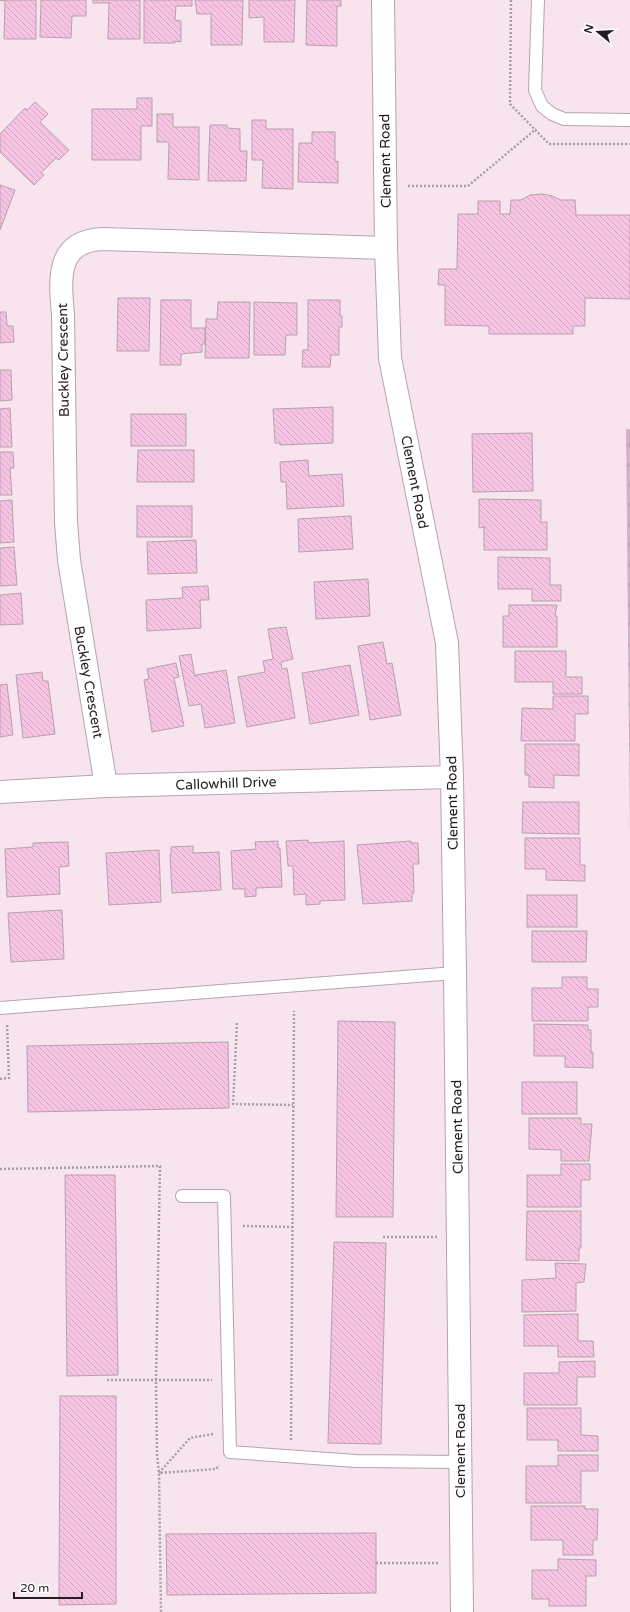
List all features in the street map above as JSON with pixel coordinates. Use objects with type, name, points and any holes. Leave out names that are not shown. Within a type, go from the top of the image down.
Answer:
[{"type":"street","name":"Clement Road","points":[[383,0],[386,248],[390,358],[447,643],[452,776],[456,973],[462,1612]]},
{"type":"street","name":"Buckley Crescent","points":[[106,786],[71,575],[66,522],[63,315],[60,283],[61,271],[66,259],[79,245],[97,239],[386,248]]},
{"type":"street","name":"Callowhill Drive","points":[[0,792],[106,786],[452,776]]},
{"type":"lane","points":[[538,0],[535,90],[542,106],[552,114],[564,119],[630,120]]},
{"type":"lane","points":[[3,1007],[456,973]]},
{"type":"lane","points":[[182,1196],[224,1196],[230,1452],[356,1461],[460,1462]]},
{"type":"path","points":[[385,186],[468,186],[552,114]]},
{"type":"path","points":[[0,1079],[9,1078],[3,1007]]},
{"type":"path","points":[[291,1456],[294,1011]]},
{"type":"path","points":[[237,1023],[233,1104],[293,1105]]},
{"type":"path","points":[[0,1169],[160,1166],[156,1380],[161,1612]]},
{"type":"path","points":[[224,1225],[292,1227]]},
{"type":"path","points":[[383,1237],[426,1237]]},
{"type":"path","points":[[107,1380],[228,1380]]},
{"type":"path","points":[[159,1473],[190,1438],[229,1431]]},
{"type":"path","points":[[159,1473],[216,1469],[230,1452]]},
{"type":"path","points":[[376,1562],[461,1563]]},
{"type":"green space","points":[[626,429],[630,429],[630,838]]},
{"type":"building","points":[[0,0],[36,0],[36,39],[4,39],[5,1]]},
{"type":"building","points":[[41,0],[86,0],[86,16],[72,16],[71,38],[40,37]]},
{"type":"building","points":[[93,0],[140,0],[140,39],[108,39],[109,3],[93,3]]},
{"type":"building","points":[[144,0],[192,0],[192,6],[176,6],[175,20],[181,21],[181,42],[144,43]]},
{"type":"building","points":[[195,0],[243,0],[242,45],[211,45],[211,14],[197,14]]},
{"type":"building","points":[[249,0],[295,0],[294,42],[264,42],[264,17],[249,18]]},
{"type":"building","points":[[307,0],[341,0],[341,6],[337,6],[337,46],[306,45]]},
{"type":"building","points":[[137,98],[152,98],[152,126],[141,126],[141,160],[92,160],[92,109],[137,109]]},
{"type":"building","points":[[35,102],[48,114],[40,122],[69,150],[59,160],[56,158],[41,173],[44,175],[34,185],[0,152],[0,134],[25,108],[27,110]]},
{"type":"building","points":[[157,114],[173,114],[173,127],[199,127],[199,180],[168,179],[169,142],[157,142]]},
{"type":"building","points":[[252,120],[266,120],[266,129],[293,129],[293,189],[262,188],[263,160],[252,160]]},
{"type":"building","points":[[210,125],[227,125],[227,128],[240,129],[240,151],[247,151],[246,181],[208,181]]},
{"type":"building","points":[[312,132],[335,132],[335,162],[338,161],[338,183],[298,182],[299,143],[312,143]]},
{"type":"building","points":[[0,185],[15,190],[0,230]]},
{"type":"building","points":[[543,194],[561,200],[575,200],[576,215],[630,215],[630,299],[585,298],[585,326],[573,326],[573,334],[489,334],[489,326],[445,325],[445,285],[438,285],[439,269],[457,269],[458,214],[478,214],[478,201],[500,201],[500,214],[510,214],[511,200],[521,200],[530,195]]},
{"type":"building","points":[[118,298],[150,298],[149,351],[117,351]]},
{"type":"building","points":[[161,300],[191,300],[191,328],[205,328],[205,344],[202,344],[202,352],[181,354],[181,365],[160,365]]},
{"type":"building","points":[[308,300],[340,300],[342,327],[339,327],[339,355],[331,355],[330,367],[302,367],[303,350],[308,350]]},
{"type":"building","points":[[218,302],[250,302],[249,358],[205,358],[206,319],[217,319]]},
{"type":"building","points":[[254,302],[297,303],[297,335],[286,335],[285,355],[254,355]]},
{"type":"building","points":[[0,312],[6,312],[7,326],[13,326],[14,342],[0,343]]},
{"type":"building","points":[[0,370],[11,370],[12,400],[0,401]]},
{"type":"building","points":[[333,407],[333,443],[280,445],[280,443],[275,443],[273,409]]},
{"type":"building","points":[[10,408],[12,447],[0,447],[0,409]]},
{"type":"building","points":[[131,414],[186,414],[186,446],[131,446]]},
{"type":"building","points":[[532,433],[533,491],[473,492],[472,434]]},
{"type":"building","points":[[138,450],[194,450],[194,482],[137,482]]},
{"type":"building","points":[[0,452],[13,452],[14,468],[10,468],[12,495],[0,495]]},
{"type":"building","points":[[308,460],[309,476],[342,474],[344,506],[287,509],[286,482],[281,482],[280,462]]},
{"type":"building","points":[[479,499],[541,500],[541,522],[547,522],[547,550],[484,550],[484,527],[479,528]]},
{"type":"building","points":[[12,500],[14,542],[0,543],[0,501]]},
{"type":"building","points":[[137,506],[192,506],[192,537],[137,537]]},
{"type":"building","points":[[351,516],[353,549],[299,552],[298,519]]},
{"type":"building","points":[[196,540],[197,573],[148,574],[147,542]]},
{"type":"building","points":[[14,547],[17,585],[0,586],[0,548]]},
{"type":"building","points":[[498,557],[550,558],[550,585],[561,585],[561,601],[532,601],[532,589],[498,589]]},
{"type":"building","points":[[368,579],[370,616],[316,619],[314,582]]},
{"type":"building","points":[[208,586],[209,600],[200,600],[201,628],[147,631],[146,600],[183,598],[182,587]]},
{"type":"building","points":[[21,593],[23,624],[0,625],[0,595]]},
{"type":"building","points":[[509,605],[557,605],[555,616],[557,616],[557,647],[503,647],[503,616],[509,616]]},
{"type":"building","points":[[286,627],[293,659],[281,662],[282,669],[287,668],[295,718],[247,727],[238,677],[265,672],[263,661],[273,659],[268,629]]},
{"type":"building","points":[[383,642],[387,664],[392,663],[401,715],[370,720],[358,646]]},
{"type":"building","points":[[515,651],[566,651],[566,677],[582,677],[582,694],[553,694],[553,682],[515,682]]},
{"type":"building","points":[[191,654],[195,677],[196,675],[226,670],[235,723],[205,728],[201,704],[189,706],[179,656]]},
{"type":"building","points":[[176,663],[179,677],[174,678],[184,726],[152,732],[144,680],[149,679],[147,669]]},
{"type":"building","points":[[350,665],[359,715],[310,724],[302,673]]},
{"type":"building","points":[[42,672],[43,681],[48,681],[55,734],[23,738],[16,675]]},
{"type":"building","points":[[7,684],[13,735],[0,737],[0,685]]},
{"type":"building","points":[[553,696],[588,696],[588,714],[575,714],[575,741],[521,741],[522,708],[553,709]]},
{"type":"building","points":[[525,744],[579,744],[579,776],[554,775],[554,788],[529,787],[529,775],[525,775]]},
{"type":"building","points":[[523,802],[579,802],[579,834],[522,833]]},
{"type":"building","points":[[525,838],[580,838],[580,865],[585,865],[585,881],[546,880],[546,869],[525,869]]},
{"type":"building","points":[[308,840],[308,843],[344,841],[345,900],[320,901],[320,904],[306,905],[306,894],[294,895],[293,866],[288,866],[286,841]]},
{"type":"building","points":[[278,841],[278,848],[280,848],[282,887],[256,888],[256,896],[245,897],[245,889],[233,889],[231,851],[256,849],[255,842]]},
{"type":"building","points":[[411,841],[411,843],[418,843],[419,864],[413,864],[414,893],[412,893],[412,901],[363,904],[357,845]]},
{"type":"building","points":[[68,842],[69,866],[59,867],[60,894],[7,897],[5,849],[33,847],[33,843]]},
{"type":"building","points":[[193,846],[193,853],[219,852],[221,890],[172,893],[171,847]]},
{"type":"building","points":[[159,850],[161,902],[109,905],[106,853]]},
{"type":"building","points":[[527,895],[577,895],[577,927],[527,927]]},
{"type":"building","points":[[62,910],[64,959],[11,962],[8,913]]},
{"type":"building","points":[[532,931],[587,931],[586,962],[532,962]]},
{"type":"building","points":[[562,977],[587,977],[587,989],[598,989],[598,1007],[588,1007],[588,1021],[532,1021],[532,988],[562,988]]},
{"type":"building","points":[[338,1021],[395,1022],[393,1217],[336,1217]]},
{"type":"building","points":[[534,1024],[588,1025],[588,1030],[591,1030],[593,1068],[565,1067],[565,1056],[534,1056]]},
{"type":"building","points":[[228,1042],[229,1108],[28,1112],[27,1046]]},
{"type":"building","points":[[522,1082],[577,1082],[577,1114],[522,1114]]},
{"type":"building","points":[[529,1118],[581,1118],[581,1124],[592,1124],[589,1161],[561,1161],[561,1150],[529,1149]]},
{"type":"building","points":[[561,1164],[590,1164],[590,1180],[581,1180],[581,1207],[527,1207],[527,1175],[561,1175]]},
{"type":"building","points":[[65,1175],[115,1175],[118,1375],[67,1376]]},
{"type":"building","points":[[527,1211],[581,1211],[581,1248],[579,1248],[579,1261],[526,1260]]},
{"type":"building","points":[[334,1242],[386,1243],[381,1444],[328,1443]]},
{"type":"building","points":[[555,1263],[586,1264],[584,1282],[576,1283],[576,1311],[522,1312],[522,1280],[556,1278]]},
{"type":"building","points":[[578,1314],[578,1341],[593,1341],[594,1357],[558,1357],[558,1346],[524,1346],[524,1315]]},
{"type":"building","points":[[595,1361],[595,1377],[577,1377],[577,1405],[524,1405],[524,1373],[559,1373],[559,1362]]},
{"type":"building","points":[[60,1396],[116,1396],[116,1604],[59,1605]]},
{"type":"building","points":[[527,1408],[581,1408],[581,1435],[598,1436],[598,1451],[558,1451],[558,1440],[527,1440]]},
{"type":"building","points":[[558,1455],[598,1455],[598,1471],[581,1471],[581,1503],[526,1503],[526,1466],[558,1466]]},
{"type":"building","points":[[531,1506],[585,1506],[585,1509],[598,1509],[597,1540],[593,1540],[593,1555],[563,1555],[563,1540],[531,1540]]},
{"type":"building","points":[[376,1533],[376,1593],[167,1595],[166,1534]]},
{"type":"building","points":[[558,1559],[596,1560],[596,1576],[586,1576],[586,1606],[549,1606],[549,1599],[532,1599],[532,1570],[558,1570]]}]
